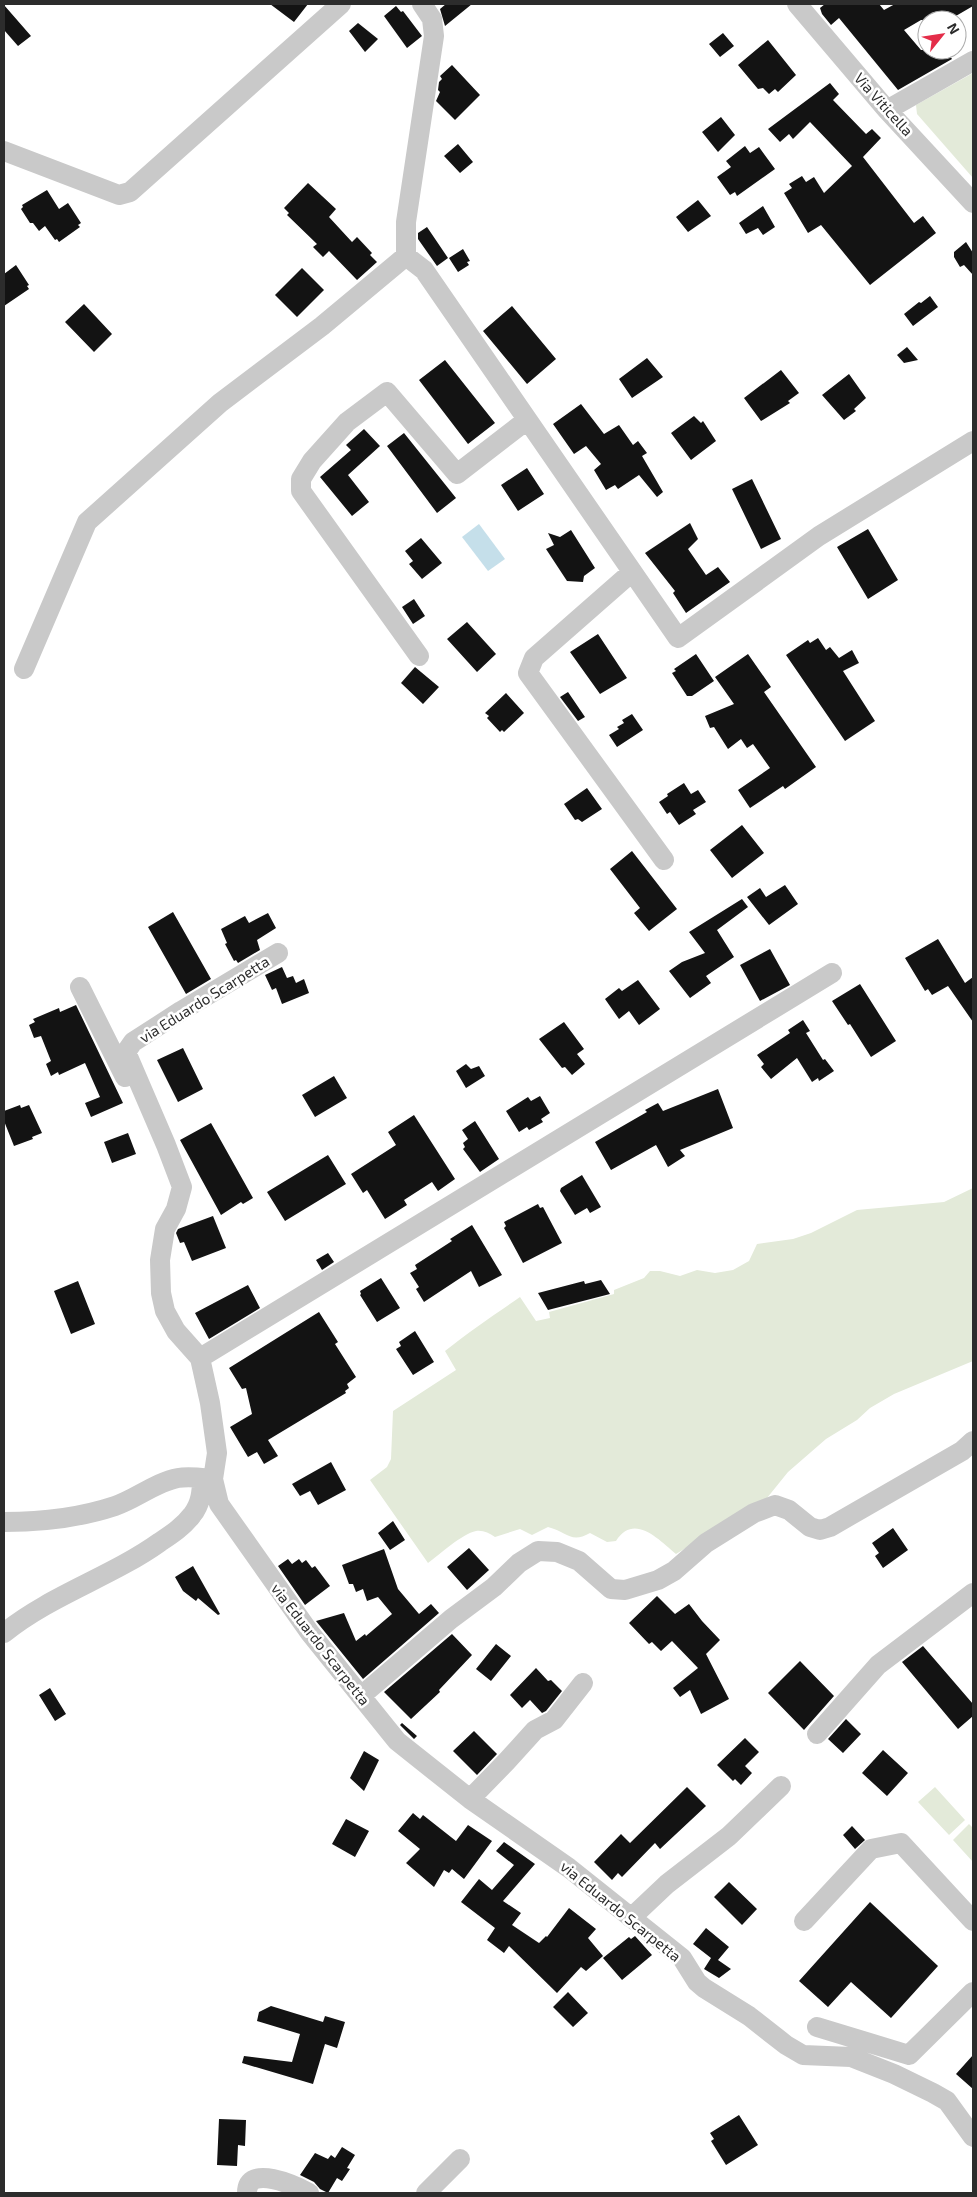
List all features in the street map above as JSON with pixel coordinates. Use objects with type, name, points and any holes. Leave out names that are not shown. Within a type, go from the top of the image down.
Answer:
[{"type":"street","points":[[4,151],[119,195],[130,192],[342,4]]},
{"type":"street","points":[[406,256],[406,222],[434,36],[432,19],[422,4]]},
{"type":"street","name":"Via Viticella","points":[[797,4],[887,110],[973,203]]},
{"type":"street","points":[[887,110],[973,61]]},
{"type":"street","points":[[406,256],[424,270],[678,638],[819,536],[973,441]]},
{"type":"street","points":[[24,669],[88,522],[220,403],[322,326],[406,256]]},
{"type":"street","points":[[418,656],[302,491],[300,479],[312,461],[347,422],[387,392],[457,474],[527,420]]},
{"type":"street","points":[[632,572],[534,658],[528,673],[664,860]]},
{"type":"street","name":"via Eduardo Scarpetta","points":[[278,952],[133,1042],[126,1052],[182,1187],[176,1210],[165,1229],[160,1260],[160,1293],[164,1311],[176,1331],[200,1358],[210,1403],[217,1453],[208,1479],[219,1504],[250,1551],[310,1632],[397,1741],[470,1798],[568,1868],[682,1958],[697,1982],[704,1988],[749,2016],[786,2045],[804,2055],[851,2057],[894,2074],[934,2093],[947,2101],[973,2137]]},
{"type":"street","points":[[200,1358],[832,973]]},
{"type":"street","points":[[80,988],[142,1113],[157,1150],[176,1210]]},
{"type":"street","points":[[361,1696],[451,1619],[494,1587],[519,1563],[538,1551],[556,1552],[579,1561],[611,1589],[625,1590],[666,1576],[706,1543],[754,1513],[775,1506],[789,1510],[810,1527],[820,1530],[830,1527],[962,1451],[973,1441]]},
{"type":"street","points":[[4,1522],[41,1522],[92,1512],[116,1505],[168,1481],[180,1478],[208,1479],[193,1514],[179,1529],[149,1550],[19,1621],[4,1633]]},
{"type":"street","points":[[817,1734],[878,1665],[973,1592]]},
{"type":"street","points":[[470,1798],[535,1730],[554,1720],[584,1682]]},
{"type":"street","points":[[631,1918],[667,1884],[729,1836],[781,1786]]},
{"type":"street","points":[[804,1921],[872,1850],[902,1843],[973,1921]]},
{"type":"street","points":[[817,2027],[908,2055],[973,1992]]},
{"type":"street","points":[[426,2193],[460,2159]]},
{"type":"street","points":[[247,2193],[248,2185],[252,2181],[271,2178],[284,2181],[309,2193]]},
{"type":"green space","points":[[973,73],[973,178],[917,114],[916,105]]},
{"type":"green space","points":[[973,1188],[973,1361],[894,1394],[870,1408],[857,1420],[826,1439],[788,1472],[767,1498],[676,1554],[654,1536],[638,1529],[630,1529],[623,1533],[616,1541],[607,1542],[590,1533],[584,1536],[573,1537],[548,1527],[532,1535],[520,1529],[495,1537],[486,1532],[476,1531],[458,1540],[428,1563],[370,1480],[387,1467],[391,1459],[393,1411],[456,1370],[445,1351],[520,1297],[536,1321],[550,1318],[549,1312],[614,1294],[614,1290],[644,1278],[650,1271],[660,1271],[680,1276],[697,1270],[715,1273],[733,1270],[749,1261],[757,1244],[793,1239],[811,1233],[857,1210],[944,1202]]},
{"type":"green space","points":[[935,1787],[965,1820],[949,1835],[918,1802]]},
{"type":"green space","points":[[969,1824],[973,1828],[973,1862],[953,1840]]},
{"type":"water","points":[[479,524],[505,559],[488,571],[462,537]]},
{"type":"building","points":[[270,4],[308,4],[294,22]]},
{"type":"building","points":[[446,4],[472,4],[445,26],[440,9]]},
{"type":"building","points":[[825,4],[879,4],[884,10],[895,4],[973,4],[973,6],[966,10],[917,10],[917,22],[904,30],[917,45],[917,60],[950,60],[898,90],[839,18],[831,25],[822,14],[820,8]]},
{"type":"building","points":[[4,5],[31,36],[18,46],[4,30]]},
{"type":"building","points":[[396,6],[401,12],[403,11],[422,36],[407,48],[384,16]]},
{"type":"building","points":[[358,23],[378,39],[365,52],[349,31]]},
{"type":"building","points":[[723,33],[734,46],[720,57],[709,44]]},
{"type":"building","points":[[768,40],[796,75],[778,92],[775,89],[769,94],[763,88],[758,89],[738,65]]},
{"type":"building","points":[[452,65],[480,95],[455,120],[436,101],[440,92],[438,90],[439,82],[442,79],[440,76]]},
{"type":"building","points":[[830,83],[839,94],[833,100],[866,134],[872,129],[881,138],[863,157],[914,223],[923,216],[936,233],[870,285],[821,225],[808,233],[784,193],[792,188],[789,184],[802,176],[806,182],[814,177],[824,193],[852,166],[810,122],[793,139],[789,134],[780,142],[768,129]]},
{"type":"building","points":[[721,117],[735,135],[718,152],[702,132]]},
{"type":"building","points":[[458,144],[473,162],[460,173],[444,156]]},
{"type":"building","points":[[745,146],[750,153],[759,147],[775,169],[737,196],[735,192],[730,195],[717,177],[731,167],[726,161]]},
{"type":"building","points":[[308,183],[336,209],[329,217],[352,242],[357,237],[372,253],[370,255],[377,262],[357,280],[329,251],[323,257],[313,247],[317,244],[287,215],[289,213],[284,208]]},
{"type":"building","points":[[47,190],[59,209],[68,203],[81,223],[78,225],[80,227],[59,242],[57,239],[55,240],[45,226],[39,231],[33,223],[30,223],[21,209],[22,205]]},
{"type":"building","points":[[698,200],[711,216],[688,232],[676,217]]},
{"type":"building","points":[[763,206],[775,227],[763,235],[758,228],[746,234],[739,223]]},
{"type":"building","points":[[427,227],[448,258],[437,266],[418,239],[418,233]]},
{"type":"building","points":[[966,242],[973,253],[973,275],[964,265],[960,267],[954,257],[954,252]]},
{"type":"building","points":[[463,249],[470,261],[467,262],[469,265],[458,272],[449,258]]},
{"type":"building","points":[[16,265],[29,285],[27,286],[29,289],[4,306],[4,274]]},
{"type":"building","points":[[302,268],[324,290],[297,317],[275,295]]},
{"type":"building","points":[[930,296],[938,307],[913,326],[904,314]]},
{"type":"building","points":[[84,304],[112,334],[94,352],[65,322]]},
{"type":"building","points":[[512,306],[556,359],[527,384],[483,331]]},
{"type":"building","points":[[907,347],[918,360],[904,363],[897,355]]},
{"type":"building","points":[[647,358],[663,377],[632,398],[619,379]]},
{"type":"building","points":[[445,360],[495,423],[468,444],[419,380]]},
{"type":"building","points":[[781,370],[799,393],[788,401],[790,403],[761,421],[744,398]]},
{"type":"building","points":[[849,374],[866,398],[854,409],[856,411],[844,420],[822,395]]},
{"type":"building","points":[[581,404],[604,434],[619,425],[633,445],[638,441],[647,453],[642,456],[663,492],[657,497],[639,475],[618,489],[615,485],[606,490],[594,470],[601,464],[586,446],[574,454],[553,424]]},
{"type":"building","points":[[694,416],[701,423],[703,421],[716,441],[691,460],[671,433]]},
{"type":"building","points":[[364,429],[380,446],[348,475],[369,502],[352,516],[320,477],[351,450],[346,445]]},
{"type":"building","points":[[404,433],[456,498],[437,513],[387,446]]},
{"type":"building","points":[[527,468],[544,494],[518,511],[501,485]]},
{"type":"building","points":[[752,479],[781,539],[761,549],[732,489]]},
{"type":"building","points":[[690,523],[698,539],[688,549],[706,575],[718,567],[730,582],[686,613],[673,593],[675,591],[645,553]]},
{"type":"building","points":[[868,529],[898,580],[868,599],[837,547]]},
{"type":"building","points":[[571,530],[595,568],[584,576],[583,582],[567,581],[546,549],[554,545],[548,533],[560,537]]},
{"type":"building","points":[[421,538],[442,563],[422,579],[409,564],[413,561],[405,551]]},
{"type":"building","points":[[414,599],[425,616],[413,624],[402,607]]},
{"type":"building","points":[[467,622],[496,654],[477,672],[447,639]]},
{"type":"building","points":[[598,634],[627,678],[600,694],[570,652]]},
{"type":"building","points":[[818,638],[826,650],[830,647],[839,658],[852,650],[859,663],[843,671],[875,721],[845,741],[786,655],[808,640],[810,643]]},
{"type":"building","points":[[696,654],[714,681],[692,696],[687,696],[672,673],[676,671],[674,669]]},
{"type":"building","points":[[748,654],[771,687],[764,692],[816,767],[785,789],[783,786],[750,808],[738,790],[770,768],[753,744],[747,748],[741,739],[728,749],[714,727],[710,728],[705,716],[734,704],[715,677]]},
{"type":"building","points":[[415,667],[439,687],[423,704],[401,683]]},
{"type":"building","points":[[568,692],[585,717],[578,721],[560,697]]},
{"type":"building","points":[[506,693],[524,713],[504,732],[502,730],[500,732],[487,718],[489,716],[485,713]]},
{"type":"building","points":[[632,714],[643,730],[617,747],[609,735],[619,729],[617,727],[624,723],[622,720]]},
{"type":"building","points":[[684,783],[691,794],[698,790],[706,802],[693,810],[696,814],[679,825],[670,812],[667,814],[659,802],[668,796],[667,794]]},
{"type":"building","points":[[587,788],[602,809],[582,822],[578,819],[575,820],[564,804]]},
{"type":"building","points":[[742,825],[764,853],[732,878],[710,850]]},
{"type":"building","points":[[632,851],[677,909],[649,931],[634,913],[640,908],[610,869]]},
{"type":"building","points":[[785,885],[798,904],[769,925],[747,897],[760,888],[766,897]]},
{"type":"building","points":[[742,899],[748,907],[717,930],[734,957],[706,976],[711,983],[690,998],[669,971],[682,962],[705,953],[689,932]]},
{"type":"building","points":[[173,912],[211,979],[186,994],[148,927]]},
{"type":"building","points":[[268,913],[276,928],[257,940],[260,950],[238,963],[236,960],[234,961],[225,944],[227,943],[221,929],[245,916],[249,923]]},
{"type":"building","points":[[938,939],[965,983],[973,977],[973,1022],[948,986],[932,995],[928,989],[925,991],[905,958]]},
{"type":"building","points":[[770,949],[790,985],[760,1001],[740,965]]},
{"type":"building","points":[[282,967],[287,978],[293,976],[296,983],[304,979],[309,993],[282,1004],[276,988],[272,990],[265,975]]},
{"type":"building","points":[[638,980],[660,1009],[639,1025],[629,1011],[619,1019],[605,999],[619,988],[622,991]]},
{"type":"building","points":[[860,984],[896,1041],[871,1057],[850,1024],[848,1025],[832,1001]]},
{"type":"building","points":[[76,1005],[123,1103],[91,1117],[85,1103],[100,1097],[85,1063],[59,1075],[58,1072],[51,1076],[46,1064],[51,1061],[41,1036],[34,1038],[29,1025],[35,1022],[33,1019],[59,1008],[60,1012]]},
{"type":"building","points":[[803,1020],[810,1031],[806,1033],[823,1060],[825,1059],[834,1071],[819,1081],[818,1078],[812,1082],[797,1058],[771,1079],[761,1067],[764,1064],[757,1055],[790,1033],[788,1030]]},
{"type":"building","points":[[564,1022],[584,1049],[577,1054],[585,1064],[572,1075],[565,1067],[562,1068],[539,1039]]},
{"type":"building","points":[[183,1048],[203,1089],[178,1102],[157,1060]]},
{"type":"building","points":[[466,1064],[471,1069],[479,1066],[485,1076],[466,1088],[456,1071]]},
{"type":"building","points":[[334,1076],[347,1098],[315,1117],[302,1095]]},
{"type":"building","points":[[718,1089],[733,1128],[680,1150],[685,1156],[668,1167],[656,1145],[611,1170],[595,1142],[647,1112],[645,1110],[658,1103],[663,1111]]},
{"type":"building","points":[[540,1096],[550,1113],[541,1119],[543,1122],[529,1130],[527,1127],[519,1132],[506,1111],[528,1097],[531,1101]]},
{"type":"building","points":[[20,1105],[21,1108],[29,1105],[42,1133],[32,1137],[33,1139],[14,1146],[4,1121],[4,1111]]},
{"type":"building","points":[[414,1115],[455,1179],[438,1191],[432,1182],[404,1200],[407,1205],[385,1219],[367,1190],[363,1193],[351,1174],[396,1145],[388,1132]]},
{"type":"building","points":[[475,1121],[499,1159],[480,1172],[463,1149],[465,1147],[463,1143],[468,1139],[462,1130]]},
{"type":"building","points":[[211,1123],[253,1198],[243,1204],[241,1202],[221,1215],[180,1140]]},
{"type":"building","points":[[128,1133],[136,1154],[112,1163],[104,1142]]},
{"type":"building","points":[[328,1155],[346,1184],[285,1221],[267,1192]]},
{"type":"building","points":[[582,1175],[601,1207],[590,1213],[587,1208],[575,1215],[560,1191],[561,1188]]},
{"type":"building","points":[[538,1204],[540,1208],[543,1207],[562,1243],[523,1263],[504,1228],[506,1226],[504,1222]]},
{"type":"building","points":[[213,1216],[226,1248],[192,1261],[184,1242],[180,1243],[176,1233],[178,1229]]},
{"type":"building","points":[[472,1225],[502,1275],[479,1287],[471,1271],[424,1302],[416,1289],[419,1287],[410,1273],[417,1269],[415,1265],[452,1241],[450,1239]]},
{"type":"building","points":[[328,1253],[334,1262],[322,1270],[316,1260]]},
{"type":"building","points":[[381,1278],[400,1308],[377,1322],[360,1295],[360,1291]]},
{"type":"building","points":[[601,1280],[610,1294],[548,1310],[538,1293],[584,1281],[585,1284]]},
{"type":"building","points":[[78,1281],[95,1324],[71,1334],[54,1291]]},
{"type":"building","points":[[248,1285],[260,1308],[209,1339],[195,1313]]},
{"type":"building","points":[[319,1312],[338,1342],[335,1344],[356,1377],[347,1384],[349,1388],[345,1391],[346,1393],[268,1440],[278,1456],[264,1464],[257,1452],[248,1457],[230,1427],[252,1414],[246,1388],[242,1389],[229,1368]]},
{"type":"building","points":[[415,1331],[434,1362],[413,1375],[396,1349],[401,1346],[399,1342]]},
{"type":"building","points":[[331,1462],[346,1490],[318,1505],[310,1491],[300,1496],[292,1484]]},
{"type":"building","points":[[393,1521],[405,1540],[390,1550],[378,1533]]},
{"type":"building","points":[[893,1528],[908,1550],[883,1568],[875,1556],[879,1553],[872,1543]]},
{"type":"building","points":[[469,1548],[489,1570],[467,1590],[447,1567]]},
{"type":"building","points":[[384,1549],[398,1589],[419,1614],[431,1604],[439,1613],[363,1679],[316,1621],[344,1613],[356,1641],[365,1634],[366,1636],[392,1614],[378,1597],[367,1601],[363,1589],[356,1592],[353,1584],[349,1584],[342,1565]]},
{"type":"building","points":[[288,1559],[292,1564],[299,1559],[302,1563],[306,1560],[312,1568],[315,1566],[330,1586],[305,1605],[278,1566]]},
{"type":"building","points":[[193,1566],[220,1614],[218,1615],[198,1598],[196,1601],[183,1591],[175,1577]]},
{"type":"building","points":[[657,1596],[675,1614],[689,1604],[720,1640],[706,1654],[729,1699],[701,1714],[690,1690],[680,1697],[673,1688],[698,1668],[672,1641],[661,1651],[652,1642],[649,1644],[629,1623]]},
{"type":"building","points":[[452,1634],[472,1655],[439,1690],[440,1692],[411,1719],[384,1692]]},
{"type":"building","points":[[496,1644],[511,1656],[491,1681],[476,1669]]},
{"type":"building","points":[[923,1646],[973,1704],[973,1716],[958,1729],[902,1662]]},
{"type":"building","points":[[800,1661],[834,1696],[804,1730],[768,1693]]},
{"type":"building","points":[[536,1668],[548,1681],[551,1680],[562,1691],[546,1711],[542,1713],[530,1700],[522,1708],[510,1695]]},
{"type":"building","points":[[50,1688],[66,1714],[55,1721],[39,1695]]},
{"type":"building","points":[[846,1719],[861,1734],[843,1753],[828,1739]]},
{"type":"building","points":[[402,1723],[417,1736],[414,1739],[400,1725]]},
{"type":"building","points":[[474,1731],[497,1754],[477,1775],[453,1751]]},
{"type":"building","points":[[745,1738],[759,1752],[745,1766],[752,1773],[741,1785],[735,1779],[733,1781],[717,1765]]},
{"type":"building","points":[[883,1750],[908,1773],[887,1796],[862,1773]]},
{"type":"building","points":[[364,1751],[379,1760],[364,1791],[350,1778]]},
{"type":"building","points":[[687,1787],[706,1806],[660,1849],[655,1843],[622,1877],[618,1873],[612,1880],[594,1862],[621,1834],[630,1843]]},
{"type":"building","points":[[413,1813],[420,1819],[423,1815],[456,1841],[468,1825],[492,1841],[464,1879],[452,1869],[449,1873],[444,1870],[434,1887],[406,1863],[420,1849],[398,1831]]},
{"type":"building","points":[[346,1819],[369,1831],[355,1857],[332,1844]]},
{"type":"building","points":[[852,1826],[865,1840],[855,1849],[843,1835]]},
{"type":"building","points":[[504,1842],[535,1864],[503,1901],[521,1913],[512,1925],[539,1943],[547,1937],[569,1908],[596,1929],[588,1938],[603,1956],[586,1971],[581,1967],[557,1993],[509,1946],[504,1953],[487,1940],[495,1928],[461,1902],[479,1879],[492,1890],[514,1865],[496,1851]]},
{"type":"building","points":[[729,1882],[757,1909],[742,1925],[714,1897]]},
{"type":"building","points":[[870,1902],[938,1966],[891,2018],[851,1982],[828,2007],[799,1981]]},
{"type":"building","points":[[706,1928],[729,1947],[718,1960],[731,1969],[719,1978],[704,1969],[711,1958],[693,1944]]},
{"type":"building","points":[[635,1936],[652,1955],[622,1980],[603,1958],[629,1937],[631,1939]]},
{"type":"building","points":[[568,1992],[588,2013],[573,2027],[553,2007]]},
{"type":"building","points":[[271,2006],[323,2022],[325,2016],[345,2022],[337,2048],[325,2044],[313,2084],[242,2063],[244,2056],[292,2062],[300,2034],[257,2021],[259,2012]]},
{"type":"building","points":[[973,2055],[973,2089],[956,2074]]},
{"type":"building","points":[[739,2115],[758,2145],[726,2165],[711,2141],[714,2139],[710,2133]]},
{"type":"building","points":[[219,2119],[246,2120],[245,2146],[238,2145],[237,2166],[217,2165]]},
{"type":"building","points":[[342,2147],[355,2155],[347,2168],[350,2169],[342,2181],[337,2178],[328,2193],[320,2189],[314,2182],[300,2175],[315,2153],[328,2159],[331,2155],[335,2158]]}]
